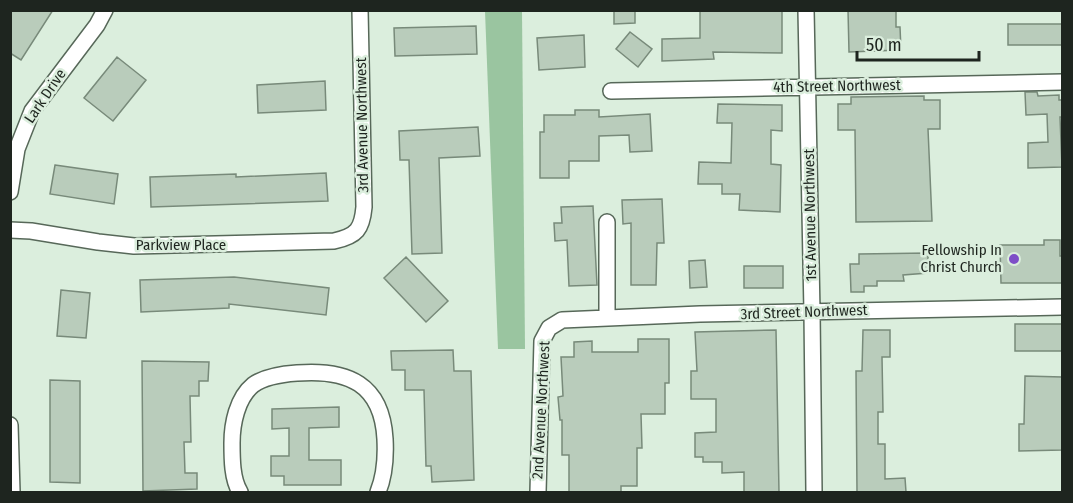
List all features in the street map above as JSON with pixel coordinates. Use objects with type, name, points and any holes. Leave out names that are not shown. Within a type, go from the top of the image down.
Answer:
[{"type":"street","name":"Lark Drive","points":[[10,192],[16,149],[32,111],[97,25],[105,10]]},
{"type":"street","name":"3rd Avenue Northwest","points":[[352,235],[362,223],[364,207],[360,10]]},
{"type":"street","name":"1st Avenue Northwest","points":[[806,10],[814,492]]},
{"type":"street","name":"4th Street Northwest","points":[[611,91],[1062,82]]},
{"type":"street","points":[[607,222],[607,318]]},
{"type":"street","name":"Parkview Place","points":[[10,230],[135,246],[334,241],[352,235]]},
{"type":"street","name":"3rd Street Northwest","points":[[549,328],[562,320],[607,318],[1062,307]]},
{"type":"street","name":"2nd Avenue Northwest","points":[[538,492],[542,341],[549,328]]},
{"type":"street","points":[[240,492],[233,469],[232,441],[235,417],[242,399],[254,385],[269,378],[304,372],[327,372],[345,376],[363,386],[377,402],[384,423],[386,446],[385,465],[378,492]]},
{"type":"street","points":[[10,425],[12,492]]},
{"type":"green space","points":[[485,11],[522,11],[525,349],[498,349]]},
{"type":"building","points":[[10,10],[53,10],[21,60],[10,53]]},
{"type":"building","points":[[614,10],[635,10],[635,23],[614,24]]},
{"type":"building","points":[[700,10],[782,10],[782,53],[713,52],[714,59],[662,61],[662,39],[700,38]]},
{"type":"building","points":[[848,10],[896,10],[896,27],[900,27],[901,50],[849,52]]},
{"type":"building","points":[[1008,24],[1062,24],[1062,45],[1008,45]]},
{"type":"building","points":[[476,26],[477,54],[395,56],[394,28]]},
{"type":"building","points":[[630,32],[652,49],[638,67],[616,49]]},
{"type":"building","points":[[584,35],[585,67],[539,70],[537,38]]},
{"type":"building","points":[[117,57],[146,80],[113,121],[84,98]]},
{"type":"building","points":[[325,81],[326,110],[258,113],[257,85]]},
{"type":"building","points":[[1025,92],[1037,92],[1038,96],[1059,95],[1059,100],[1062,100],[1062,117],[1060,117],[1062,167],[1028,168],[1028,143],[1048,142],[1047,114],[1026,115]]},
{"type":"building","points":[[924,96],[924,100],[940,100],[940,129],[928,129],[932,221],[856,222],[855,130],[838,130],[838,104],[851,104],[851,97]]},
{"type":"building","points":[[718,104],[782,105],[782,131],[771,130],[771,164],[781,165],[780,212],[739,210],[740,194],[722,194],[722,184],[698,184],[699,162],[731,163],[732,123],[717,123]]},
{"type":"building","points":[[575,110],[599,110],[599,117],[650,114],[652,151],[630,152],[629,135],[599,136],[599,161],[569,161],[569,178],[540,178],[540,132],[544,132],[544,115],[575,115]]},
{"type":"building","points":[[478,127],[480,156],[439,158],[442,253],[412,254],[409,160],[400,160],[399,131]]},
{"type":"building","points":[[55,165],[118,174],[114,204],[50,194]]},
{"type":"building","points":[[326,173],[328,201],[151,207],[150,177],[236,174],[236,177]]},
{"type":"building","points":[[662,199],[664,243],[657,243],[656,285],[631,285],[631,223],[623,224],[622,200]]},
{"type":"building","points":[[593,206],[597,285],[569,286],[567,240],[555,241],[554,223],[562,223],[561,207]]},
{"type":"building","points":[[1044,240],[1060,240],[1062,283],[1001,283],[1000,245],[1044,245]]},
{"type":"building","points":[[928,253],[928,273],[903,275],[904,281],[877,281],[877,286],[864,286],[864,292],[851,292],[850,264],[859,264],[859,254]]},
{"type":"building","points":[[406,257],[448,301],[426,322],[384,278]]},
{"type":"building","points":[[705,260],[707,287],[690,288],[689,261]]},
{"type":"building","points":[[744,266],[783,266],[783,288],[744,288]]},
{"type":"building","points":[[234,277],[329,288],[326,315],[229,304],[229,308],[141,312],[140,280]]},
{"type":"building","points":[[61,290],[90,293],[86,338],[57,336]]},
{"type":"building","points":[[1015,324],[1062,324],[1062,351],[1015,351]]},
{"type":"building","points":[[776,330],[779,492],[744,492],[744,472],[722,473],[722,462],[703,462],[703,457],[695,457],[695,433],[716,432],[716,399],[691,399],[691,371],[697,371],[695,332]]},
{"type":"building","points":[[863,330],[890,330],[890,357],[882,357],[883,412],[878,412],[878,444],[885,444],[885,479],[905,478],[906,492],[857,492],[856,371],[862,371]]},
{"type":"building","points":[[638,339],[669,339],[669,383],[665,383],[665,414],[641,414],[642,448],[637,448],[637,486],[621,486],[621,492],[569,492],[569,455],[562,455],[562,420],[560,420],[558,397],[563,396],[561,357],[574,357],[574,342],[592,341],[592,352],[638,352]]},
{"type":"building","points":[[453,350],[454,371],[471,371],[474,480],[432,482],[431,466],[426,466],[424,390],[405,390],[405,370],[392,370],[391,351]]},
{"type":"building","points":[[142,361],[209,362],[208,381],[199,381],[199,396],[190,396],[191,442],[184,442],[185,473],[197,473],[197,489],[143,491]]},
{"type":"building","points":[[1025,376],[1062,377],[1062,450],[1019,451],[1019,424],[1024,424]]},
{"type":"building","points":[[50,380],[80,381],[80,483],[50,482]]},
{"type":"building","points":[[339,407],[339,427],[309,428],[309,460],[341,460],[341,485],[284,485],[284,476],[271,476],[271,456],[289,456],[289,428],[272,429],[272,409]]},
{"type":"place","name":"Fellowship In Christ Church","points":[[1014,259]]}]
